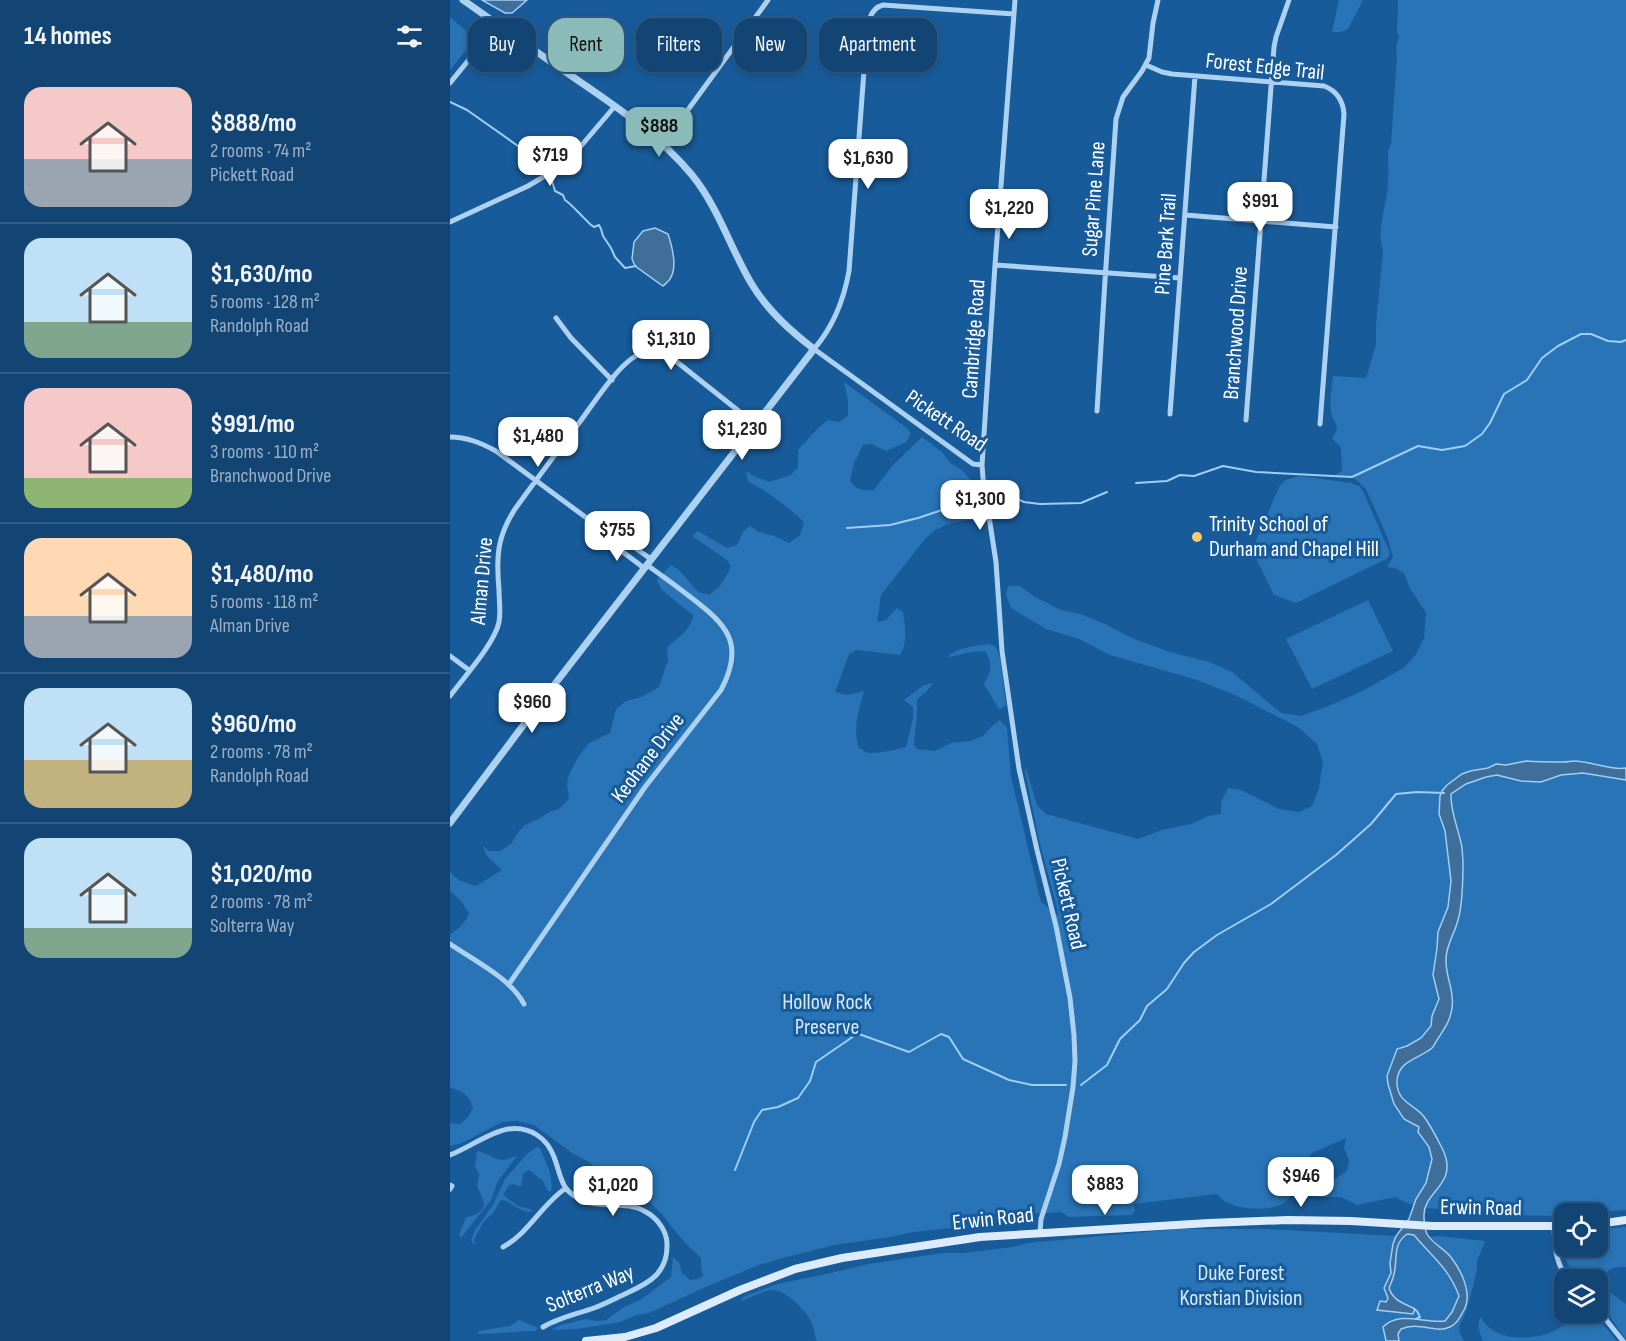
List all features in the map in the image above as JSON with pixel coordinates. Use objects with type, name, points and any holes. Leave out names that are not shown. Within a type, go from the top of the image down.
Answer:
[{"type":"main road","points":[[1608,1223],[1626,1220]]},
{"type":"main road","name":"Erwin Road","points":[[586,1341],[657,1329],[740,1290],[777,1275],[814,1264],[980,1237],[1246,1221],[1554,1227]]},
{"type":"street","name":"Pickett Road","points":[[463,0],[489,18]]},
{"type":"street","points":[[663,144],[768,0]]},
{"type":"street","name":"Cambridge Road","points":[[982,465],[1015,0]]},
{"type":"street","name":"Sugar Pine Lane","points":[[1097,411],[1118,109],[1123,97],[1146,65],[1158,0]]},
{"type":"street","name":"Branchwood Drive","points":[[1246,420],[1271,82],[1276,37],[1289,0]]},
{"type":"street","points":[[450,823],[814,349],[835,316],[848,280],[867,35],[870,16],[874,8],[883,5],[901,5],[1014,14]]},
{"type":"street","name":"Pickett Road","points":[[536,51],[642,126],[663,144],[693,176],[709,199],[743,268],[762,299],[783,323],[814,349],[973,464],[982,465],[996,562],[1002,651],[1019,769],[1056,926],[1070,998],[1074,1035],[1074,1078],[1066,1128],[1059,1164],[1041,1219],[1040,1233]]},
{"type":"street","points":[[450,83],[468,61]]},
{"type":"street","name":"Forest Edge Trail","points":[[1146,65],[1162,72],[1324,86],[1332,90],[1341,100],[1344,114],[1320,424]]},
{"type":"street","name":"Pine Bark Trail","points":[[1170,414],[1196,76]]},
{"type":"street","points":[[450,222],[535,182],[560,167],[615,106]]},
{"type":"street","points":[[1185,215],[1336,227]]},
{"type":"street","points":[[995,265],[1180,278]]},
{"type":"street","points":[[556,318],[572,339],[612,380]]},
{"type":"street","name":"Alman Drive","points":[[450,696],[491,641],[499,625],[497,559],[503,530],[536,480],[627,363],[640,355],[655,353],[678,362],[756,424]]},
{"type":"street","name":"Keohane Drive","points":[[450,437],[479,442],[496,451],[611,536],[625,541],[648,564],[712,614],[723,627],[731,643],[732,660],[729,675],[721,690],[645,787],[509,984]]},
{"type":"street","name":"Keohane Drive","points":[[611,536],[619,549],[648,564]]},
{"type":"street","points":[[450,656],[469,670]]},
{"type":"street","points":[[450,944],[509,984],[524,1004]]},
{"type":"street","points":[[450,1155],[503,1131],[515,1129],[528,1130],[539,1135],[547,1144],[566,1188],[518,1237],[503,1247]]},
{"type":"street","name":"Solterra Way","points":[[543,1327],[596,1308],[653,1280],[659,1272],[667,1251],[668,1243],[663,1229],[645,1211],[591,1203],[576,1197],[566,1188]]},
{"type":"street","points":[[1608,1322],[1623,1341]]},
{"type":"green space","points":[[1339,0],[1363,0],[1348,29],[1332,32]]},
{"type":"green space","name":"Hollow Rock Preserve","points":[[1398,0],[1626,0],[1626,1210],[1608,1212],[1608,1203],[1554,1203],[1554,1216],[1523,1215],[1429,1208],[1395,1197],[1357,1205],[1341,1197],[1316,1197],[1329,1183],[1347,1171],[1349,1160],[1344,1148],[1346,1138],[1312,1153],[1289,1180],[1291,1195],[1280,1205],[1273,1207],[1255,1209],[1237,1206],[1217,1194],[1133,1204],[1135,1211],[1131,1215],[1069,1217],[1061,1212],[1032,1214],[1025,1219],[914,1232],[835,1245],[759,1265],[649,1313],[636,1315],[620,1322],[577,1329],[551,1330],[586,1319],[606,1320],[624,1307],[640,1300],[671,1277],[673,1257],[679,1263],[682,1273],[690,1280],[698,1279],[703,1276],[701,1258],[654,1206],[646,1201],[614,1194],[613,1186],[604,1174],[534,1125],[517,1121],[502,1122],[462,1143],[450,1146],[450,1123],[460,1124],[473,1108],[465,1094],[450,1087],[450,934],[466,920],[469,913],[450,891],[450,872],[462,881],[476,886],[502,870],[486,855],[483,846],[489,851],[500,851],[511,844],[525,825],[559,809],[569,799],[567,784],[578,757],[589,743],[610,733],[616,709],[626,701],[641,697],[659,687],[668,660],[667,648],[687,630],[693,615],[662,590],[657,580],[671,565],[679,570],[698,592],[709,595],[722,582],[731,566],[727,560],[692,536],[698,531],[727,548],[737,545],[743,532],[750,526],[759,532],[789,543],[800,535],[804,522],[791,510],[748,481],[746,471],[769,482],[791,475],[798,467],[798,450],[818,428],[828,420],[839,422],[848,416],[844,382],[907,428],[911,434],[906,442],[886,451],[871,444],[863,445],[854,463],[850,480],[854,486],[863,490],[874,490],[893,465],[922,437],[943,453],[950,463],[962,470],[975,485],[983,508],[981,515],[974,519],[948,524],[935,530],[925,539],[881,595],[877,622],[886,620],[897,608],[903,612],[905,640],[900,655],[857,650],[849,654],[835,692],[847,695],[864,691],[856,734],[859,748],[869,753],[906,747],[913,718],[913,707],[904,700],[924,685],[933,683],[917,699],[914,745],[917,749],[935,751],[951,743],[970,741],[983,736],[1000,720],[1007,728],[1011,777],[1041,902],[1059,916],[1039,840],[1026,768],[1037,805],[1046,814],[1138,839],[1162,830],[1191,824],[1208,816],[1221,814],[1221,802],[1228,788],[1241,790],[1279,809],[1299,812],[1312,806],[1319,788],[1323,762],[1317,744],[1298,727],[1235,695],[1197,680],[1110,655],[1079,639],[1046,629],[1011,608],[1006,595],[1008,586],[1020,586],[1035,597],[1061,610],[1080,614],[1134,639],[1170,652],[1209,662],[1232,672],[1281,713],[1301,716],[1331,705],[1405,667],[1416,654],[1424,638],[1426,613],[1410,588],[1404,573],[1387,567],[1393,557],[1388,539],[1366,489],[1354,478],[1333,476],[1342,471],[1341,448],[1332,438],[1337,426],[1330,402],[1333,376],[1366,378],[1376,345],[1383,251],[1381,230],[1388,188],[1388,150],[1391,144],[1396,47],[1399,36],[1397,33]]},
{"type":"green space","points":[[450,17],[468,33],[468,48],[450,70]]},
{"type":"green space","points":[[1300,476],[1359,486],[1390,553],[1388,558],[1296,603],[1274,595],[1252,550],[1279,487],[1285,480]]},
{"type":"green space","points":[[1368,600],[1393,651],[1312,689],[1286,639]]},
{"type":"green space","points":[[989,644],[996,647],[1000,658],[1006,705],[1000,709],[984,684],[990,668],[986,652],[976,651],[947,657],[961,649]]},
{"type":"green space","points":[[537,1147],[540,1148],[549,1170],[551,1192],[547,1190],[543,1181],[529,1170],[523,1174],[521,1187],[514,1184],[509,1185],[503,1195],[518,1206],[533,1210],[525,1211],[501,1200],[493,1213],[484,1221],[474,1239],[475,1245],[471,1241],[475,1230],[493,1205],[505,1179],[527,1154]]},
{"type":"green space","points":[[477,1151],[502,1160],[517,1156],[498,1181],[491,1200],[461,1238],[459,1234],[466,1218],[475,1215],[483,1209],[484,1205],[477,1187],[479,1173],[475,1167]]},
{"type":"green space","points":[[1626,1227],[1626,1267],[1617,1267],[1608,1271],[1608,1269],[1571,1269],[1564,1257],[1608,1257],[1608,1228]]},
{"type":"green space","name":"Duke Forest Korstian Division","points":[[1178,1229],[1267,1229],[1396,1236],[1393,1269],[1388,1289],[1396,1301],[1409,1306],[1396,1300],[1389,1288],[1394,1274],[1397,1247],[1407,1234],[1413,1235],[1441,1264],[1452,1279],[1459,1296],[1445,1321],[1417,1319],[1397,1327],[1393,1341],[817,1341],[806,1314],[793,1300],[782,1293],[772,1290],[741,1301],[743,1297],[777,1284],[868,1264],[943,1253],[964,1253],[1012,1247],[1027,1243]]},
{"type":"green space","points":[[1430,1237],[1485,1241],[1477,1261],[1477,1270],[1466,1312],[1460,1324],[1459,1331],[1464,1341],[1399,1341],[1399,1332],[1404,1328],[1416,1326],[1448,1329],[1457,1322],[1463,1312],[1467,1301],[1464,1280],[1453,1261]]},
{"type":"green space","points":[[1608,1291],[1626,1304],[1626,1339],[1608,1313]]},
{"type":"green space","points":[[1481,1317],[1486,1325],[1502,1335],[1523,1338],[1543,1335],[1564,1325],[1600,1323],[1617,1341],[1483,1341],[1479,1326]]},
{"type":"green space","points":[[519,1320],[538,1328],[535,1331],[477,1334],[479,1331],[510,1326]]},
{"type":"shaded area","points":[[482,0],[527,0],[512,13],[505,13]]},
{"type":"shaded area","points":[[655,228],[668,234],[674,256],[674,269],[670,280],[663,286],[635,266],[632,259],[634,242],[643,231]]},
{"type":"shaded area","points":[[1526,761],[1580,761],[1620,769],[1626,768],[1626,780],[1583,773],[1561,775],[1541,782],[1521,781],[1497,775],[1466,784],[1451,794],[1462,845],[1463,861],[1462,891],[1457,925],[1446,954],[1453,1002],[1451,1013],[1433,1047],[1401,1068],[1397,1080],[1403,1099],[1425,1118],[1447,1162],[1444,1180],[1425,1207],[1425,1225],[1429,1237],[1450,1256],[1458,1268],[1467,1296],[1464,1310],[1455,1324],[1450,1327],[1439,1329],[1408,1327],[1401,1329],[1398,1334],[1399,1341],[1386,1341],[1383,1327],[1390,1322],[1405,1318],[1445,1321],[1459,1296],[1440,1263],[1414,1235],[1407,1234],[1397,1247],[1394,1274],[1389,1288],[1396,1299],[1415,1309],[1413,1314],[1377,1310],[1380,1301],[1386,1302],[1388,1298],[1384,1288],[1391,1273],[1393,1244],[1409,1219],[1416,1199],[1426,1183],[1432,1159],[1429,1147],[1418,1132],[1419,1127],[1404,1119],[1394,1104],[1387,1076],[1397,1049],[1421,1038],[1431,1026],[1432,1016],[1439,999],[1433,975],[1438,932],[1448,907],[1451,881],[1445,831],[1439,814],[1440,796],[1447,785],[1462,774],[1496,764],[1506,765]]},
{"type":"waterway","points":[[450,102],[467,110],[528,153],[542,167]]},
{"type":"waterway","points":[[552,181],[555,191],[563,195],[565,200],[589,224],[594,227],[599,225],[615,257],[625,268],[636,266]]},
{"type":"waterway","points":[[1136,483],[1167,481],[1180,475],[1194,476],[1223,466],[1256,472],[1352,477],[1418,446],[1442,450],[1465,446],[1482,434],[1504,394],[1527,380],[1542,358],[1558,346],[1581,334],[1591,334],[1608,341],[1626,340]]},
{"type":"waterway","points":[[1004,496],[1040,504],[1081,503],[1107,492]]},
{"type":"waterway","points":[[847,528],[890,525],[978,498]]},
{"type":"waterway","points":[[1081,1085],[1107,1065],[1120,1039],[1140,1020],[1147,1006],[1167,989],[1194,952],[1217,935],[1271,904],[1336,855],[1371,824],[1396,794],[1444,793]]},
{"type":"waterway","points":[[735,1170],[754,1122],[762,1110],[778,1107],[798,1098],[810,1081],[816,1062],[859,1034],[909,1052],[941,1034],[949,1037],[963,1059],[1009,1080],[1032,1085],[1066,1085]]},
{"type":"waterway","points":[[1414,1309],[1420,1317],[1416,1319]]},
{"type":"place","name":"Trinity School of Durham and Chapel Hill","points":[[1197,537]]}]
